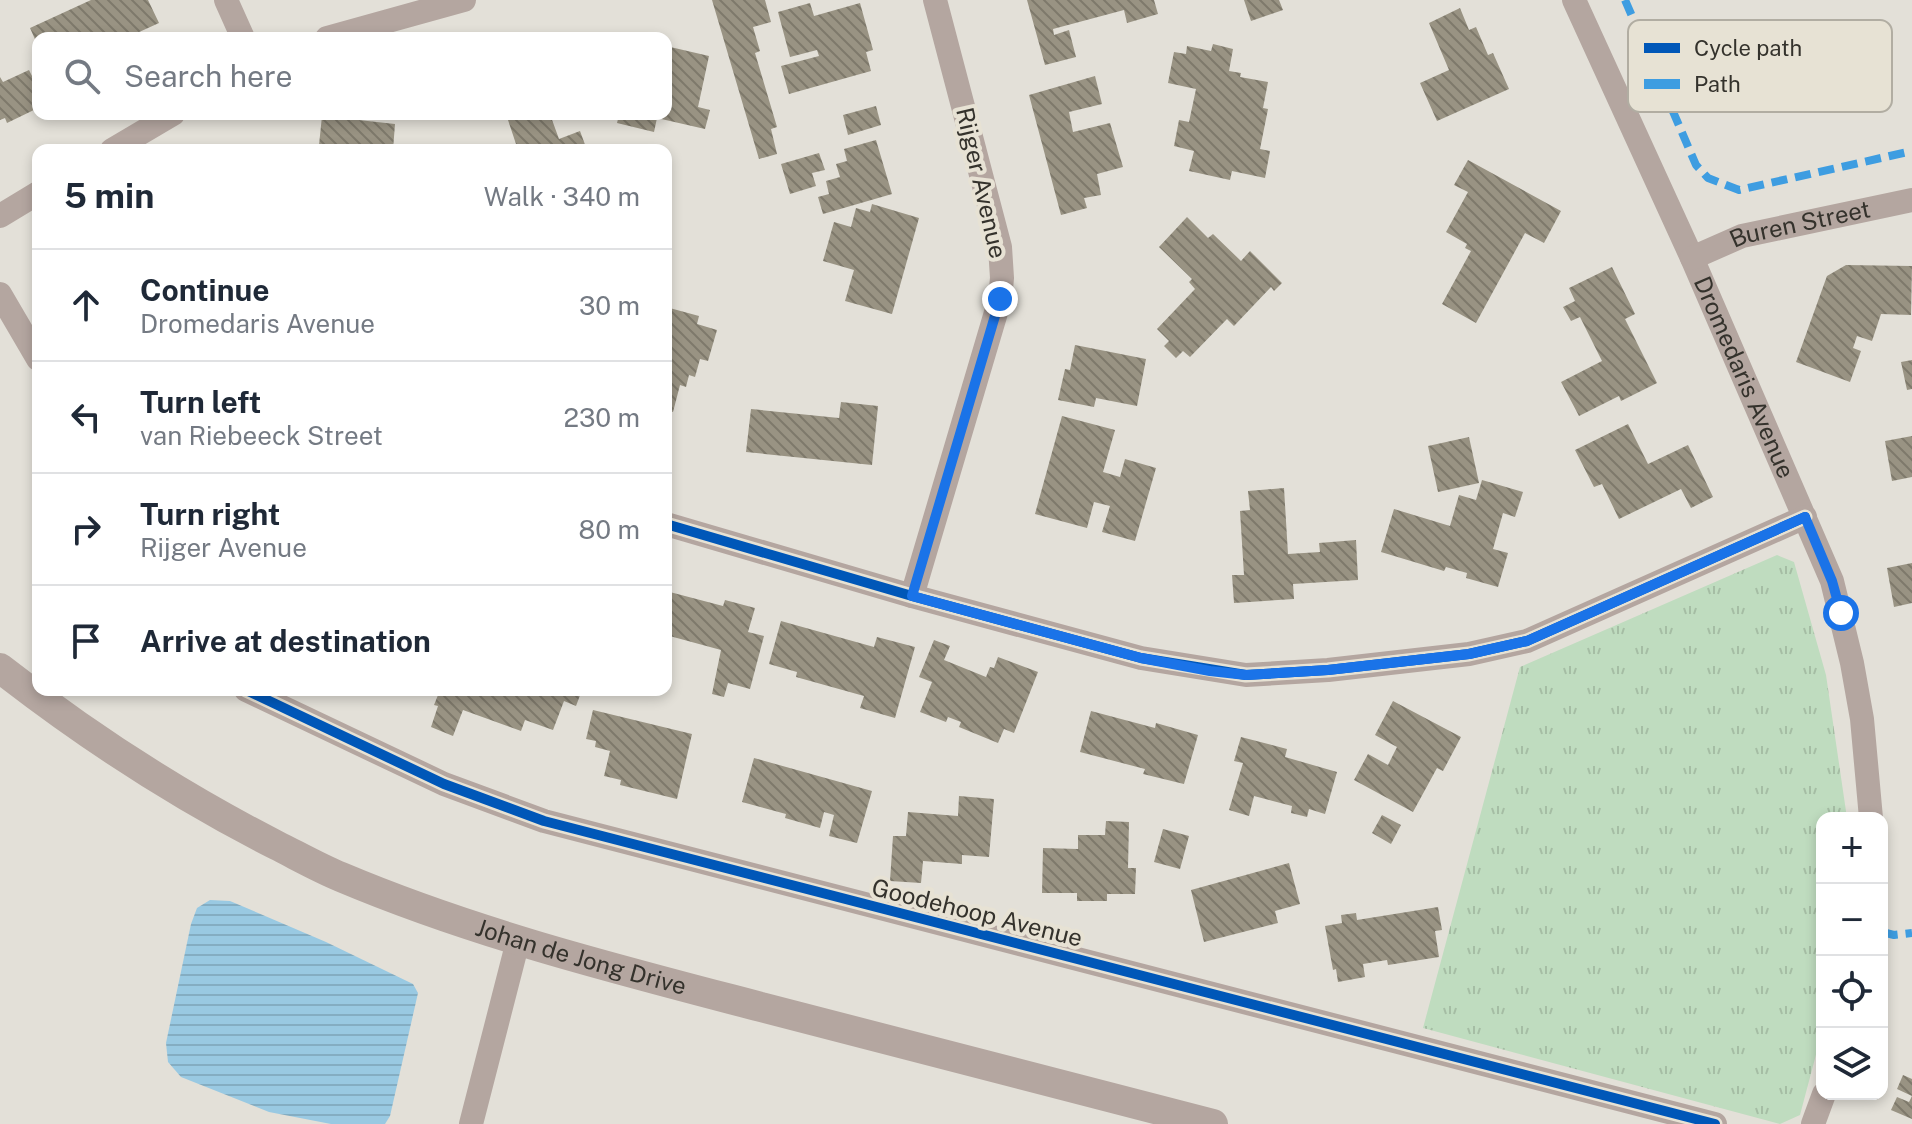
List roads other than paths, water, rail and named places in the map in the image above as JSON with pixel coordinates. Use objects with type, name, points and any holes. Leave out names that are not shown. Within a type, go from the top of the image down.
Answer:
[{"type":"street","points":[[226,0],[240,32]]},
{"type":"street","points":[[349,32],[464,0]]},
{"type":"street","name":"Rijger Avenue","points":[[912,596],[1000,299],[1002,278],[1000,247],[935,0]]},
{"type":"street","name":"Dromedaris Avenue","points":[[1574,0],[1692,258],[1832,581],[1862,719],[1870,812]]},
{"type":"street","points":[[122,144],[163,120]]},
{"type":"street","points":[[0,216],[32,197]]},
{"type":"street","name":"Buren Street","points":[[1692,258],[1742,236],[1912,200]]},
{"type":"street","points":[[0,294],[32,349]]},
{"type":"street","points":[[672,526],[912,596],[1141,658],[1246,675],[1328,670],[1469,654],[1527,641],[1805,517]]},
{"type":"street","name":"Johan de Jong Drive","points":[[0,668],[32,691]]},
{"type":"street","name":"Johan de Jong Drive","points":[[38,696],[120,756],[250,831],[338,876],[396,899],[518,941],[629,973],[1213,1124]]},
{"type":"street","name":"Goodehoop Avenue","points":[[259,696],[444,784],[544,821],[1715,1124]]},
{"type":"street","points":[[471,1124],[518,941]]},
{"type":"street","points":[[1815,1122],[1822,1100]]},
{"type":"water","points":[[210,900],[230,901],[413,984],[418,993],[390,1116],[385,1124],[331,1124],[269,1112],[181,1077],[168,1062],[166,1043],[191,924],[197,908]]}]
